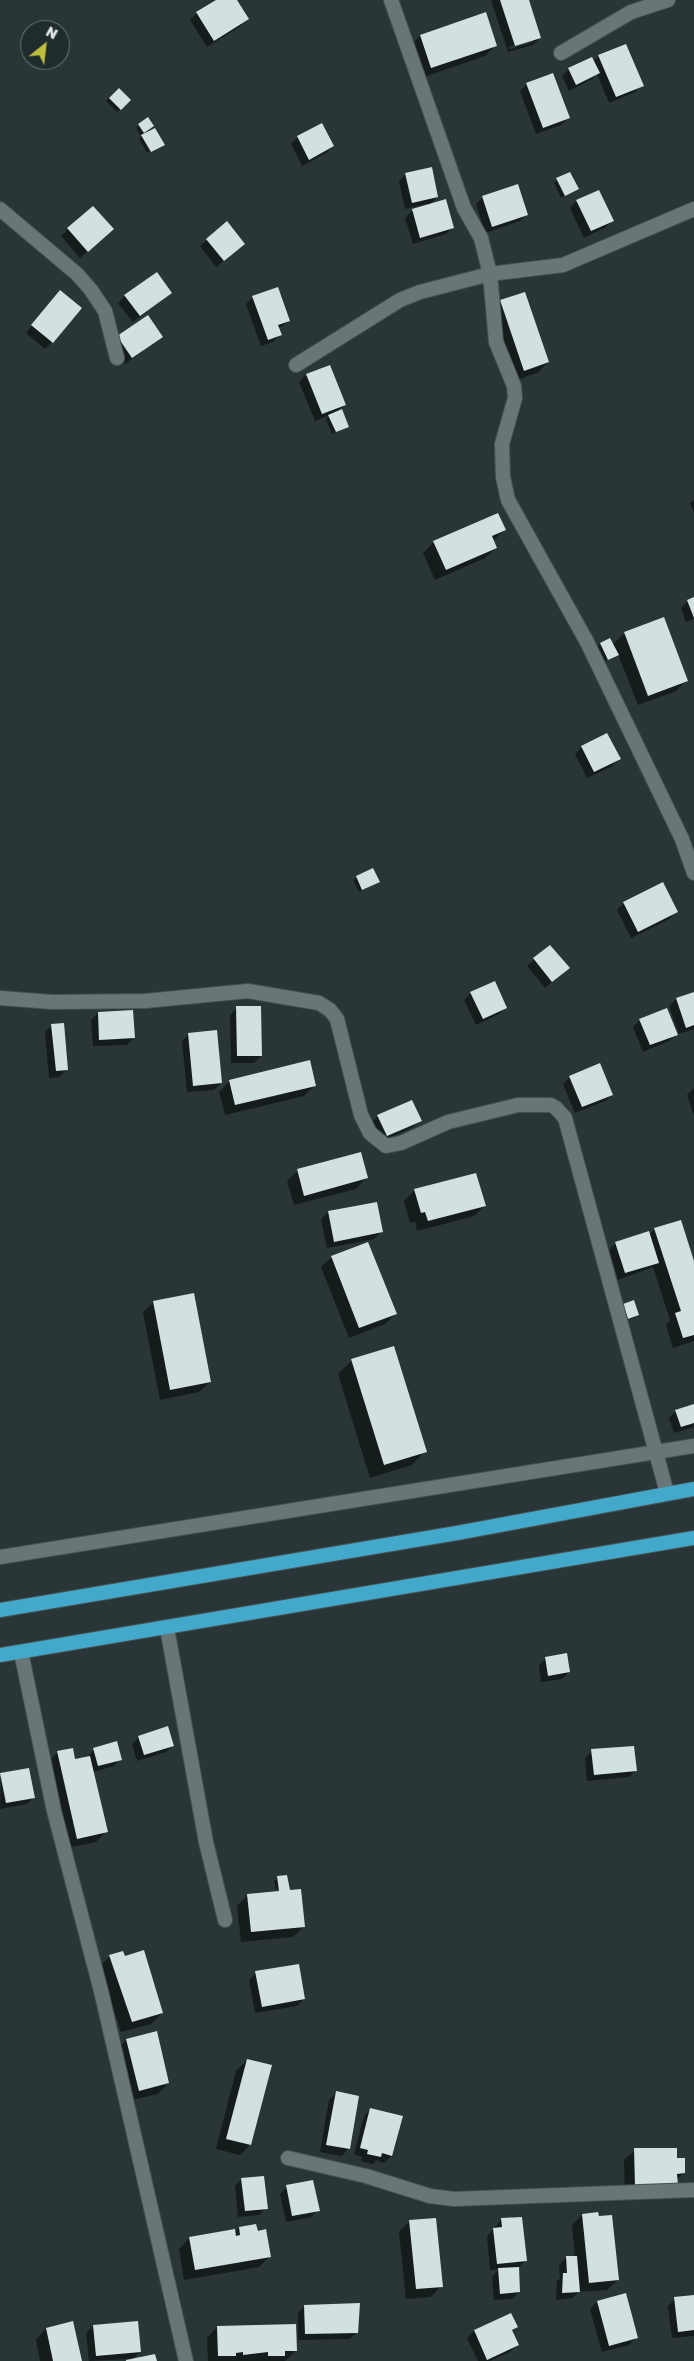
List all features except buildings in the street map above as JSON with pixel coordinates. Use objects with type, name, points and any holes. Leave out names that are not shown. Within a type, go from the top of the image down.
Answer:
[{"type":"highway","points":[[0,1610],[458,1533],[694,1489]]},
{"type":"highway","points":[[0,1655],[694,1538]]},
{"type":"street","points":[[391,0],[464,208],[480,238],[490,274],[496,342],[514,386],[515,398],[502,444],[503,477],[508,500],[591,651],[682,839],[694,873]]},
{"type":"street","points":[[561,53],[631,12],[668,0]]},
{"type":"street","points":[[0,209],[77,274],[91,290],[105,310],[117,358]]},
{"type":"street","points":[[296,365],[400,300],[420,292],[490,274],[563,265],[694,209]]},
{"type":"street","points":[[0,998],[52,1002],[145,1001],[248,991],[319,1003],[330,1010],[337,1019],[361,1115],[370,1133],[386,1146],[401,1143],[448,1122],[518,1105],[551,1105],[556,1108],[565,1118],[667,1493]]},
{"type":"street","points":[[0,1558],[694,1446]]},
{"type":"street","points":[[167,1628],[206,1842],[225,1920]]},
{"type":"street","points":[[21,1652],[54,1812],[102,1996],[186,2361]]},
{"type":"street","points":[[288,2158],[366,2176],[430,2196],[454,2199],[694,2190]]}]
